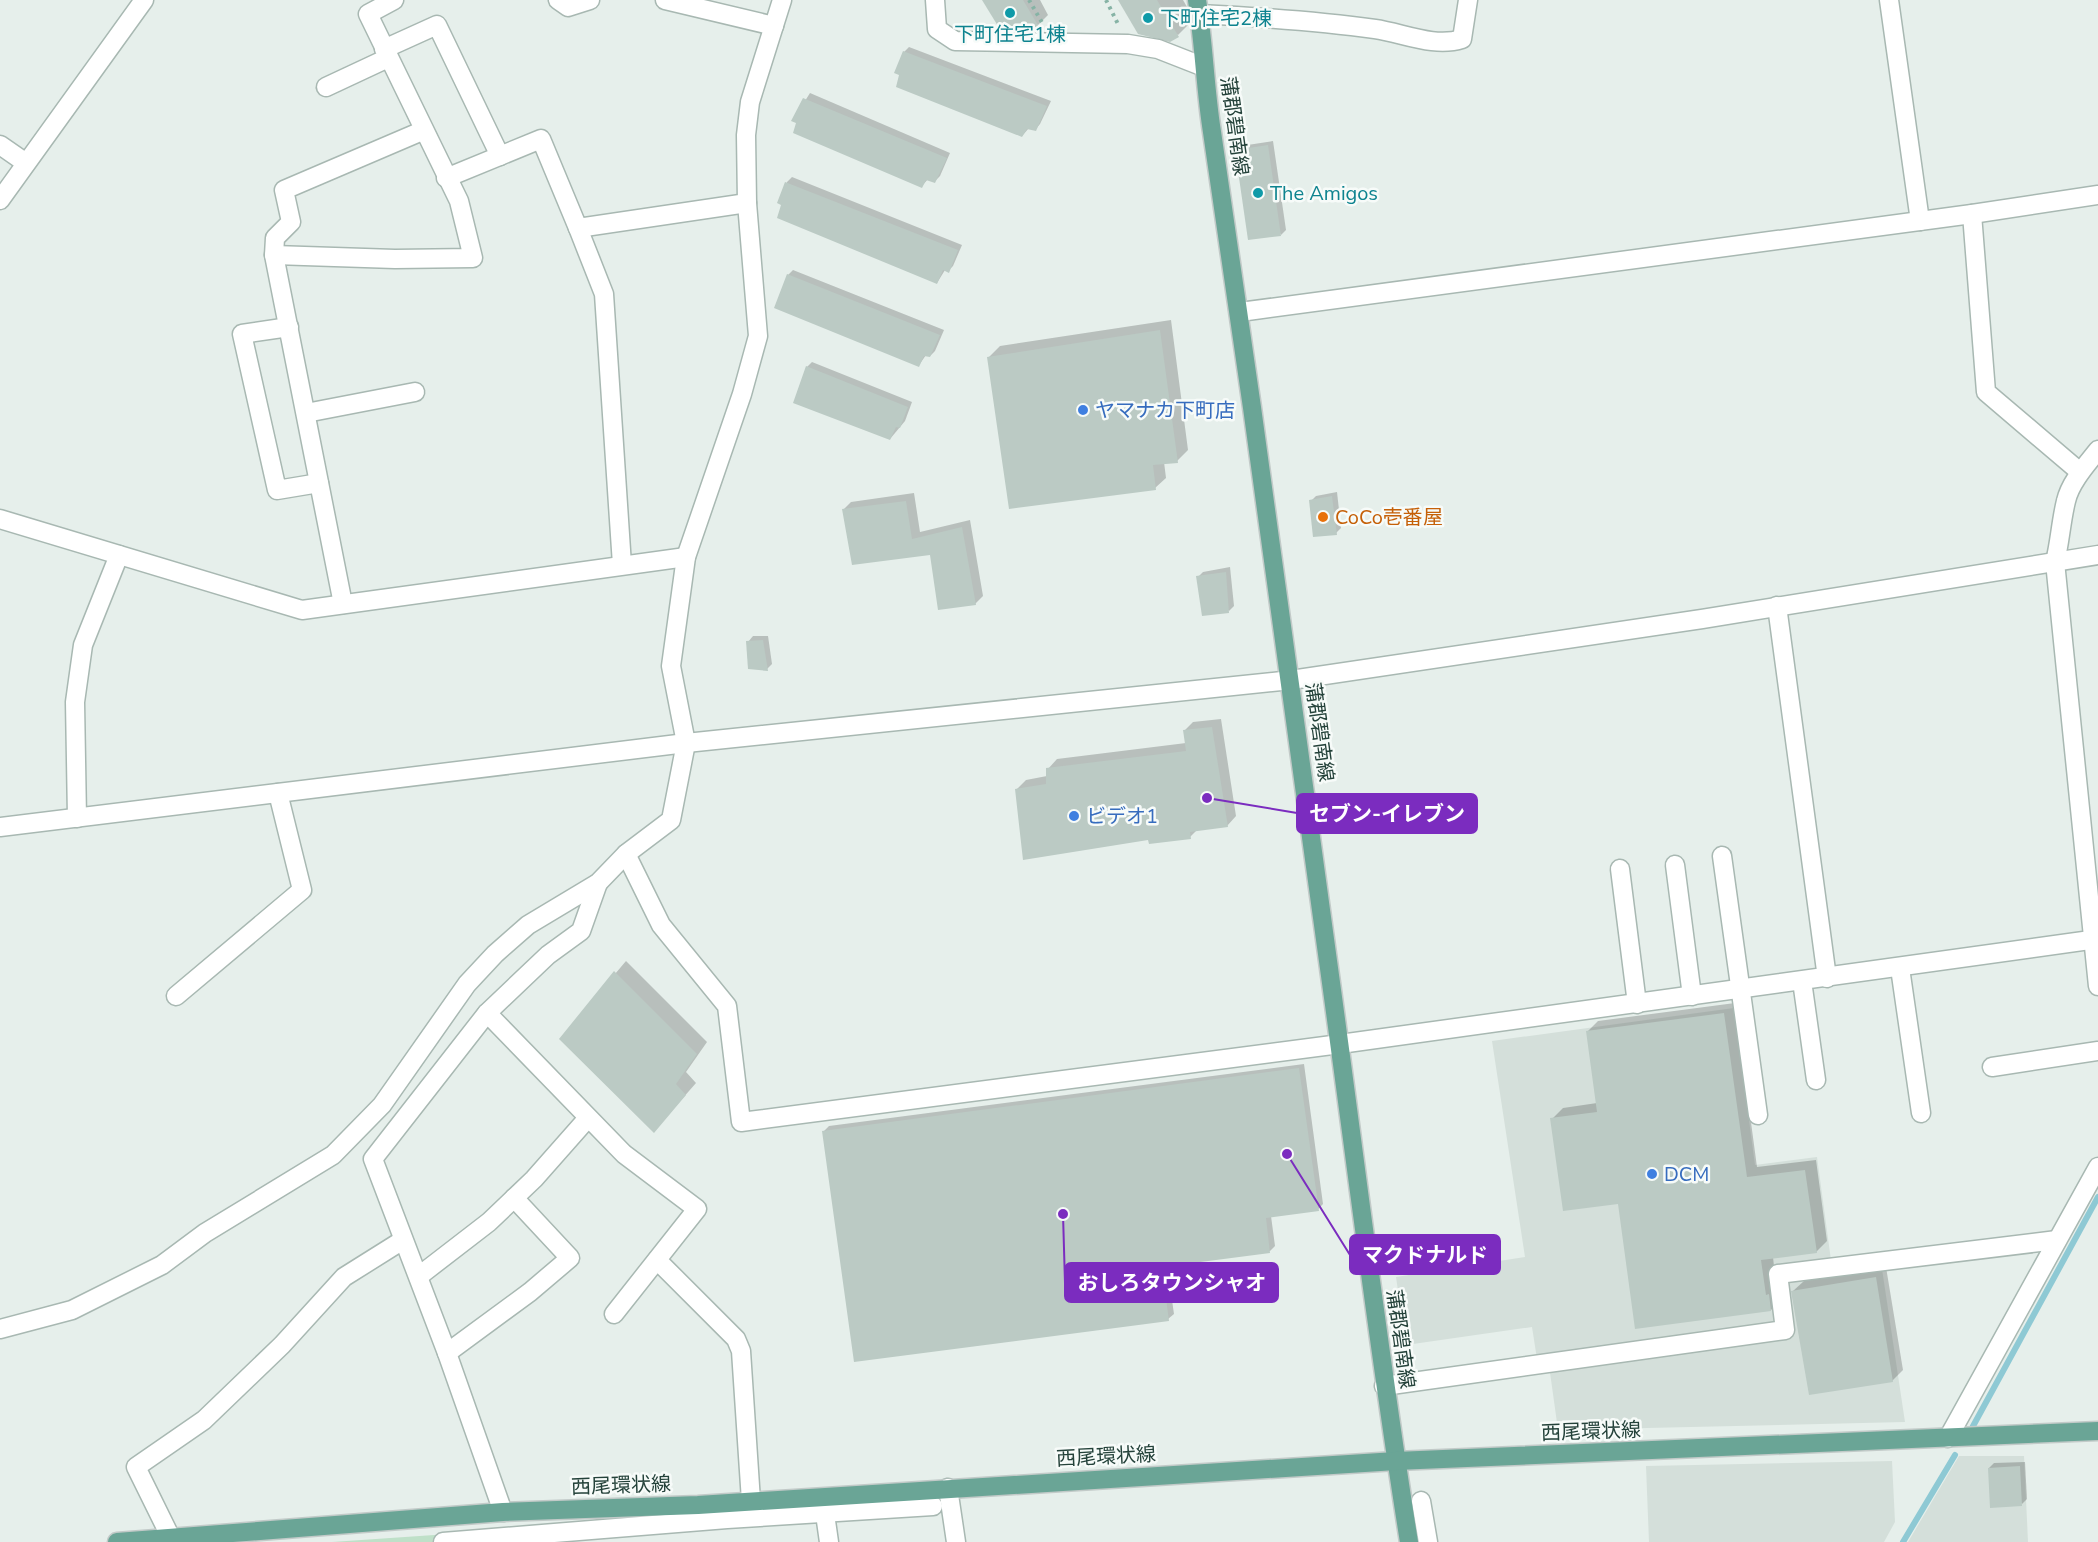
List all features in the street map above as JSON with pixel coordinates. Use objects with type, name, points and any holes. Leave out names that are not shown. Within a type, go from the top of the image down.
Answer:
[{"type":"main road","name":"蒲郡碧南線","points":[[1198,7],[1204,67],[1240,312],[1264,507],[1291,680],[1384,1386],[1409,1542]]},
{"type":"main road","name":"西尾環状線","points":[[117,1542],[503,1512],[751,1501],[823,1504],[948,1488],[1396,1461],[2098,1431]]},
{"type":"street","points":[[0,200],[144,0]]},
{"type":"street","points":[[274,255],[395,259],[473,258],[459,201],[422,131],[368,14],[394,0]]},
{"type":"street","points":[[558,0],[568,7],[590,0]]},
{"type":"street","points":[[665,0],[774,26]]},
{"type":"street","points":[[0,1329],[72,1310],[162,1265],[205,1233],[333,1155],[382,1105],[467,984],[495,954],[528,925],[598,883],[626,854],[672,820],[686,743],[671,666],[686,557],[742,394],[758,336],[747,203],[745,152],[747,124],[750,102],[782,0]]},
{"type":"street","points":[[934,0],[937,29],[955,41],[1128,44],[1158,49],[1204,67]]},
{"type":"street","points":[[1198,7],[1268,8],[1448,44],[1462,39],[1468,0]]},
{"type":"street","points":[[1889,0],[1920,221]]},
{"type":"street","points":[[326,87],[437,25],[500,156]]},
{"type":"street","points":[[344,604],[274,255],[275,238],[291,222],[284,190],[422,131]]},
{"type":"street","points":[[446,178],[541,139],[604,294],[622,565]]},
{"type":"street","points":[[0,146],[26,163]]},
{"type":"street","points":[[1240,312],[1972,214],[2098,195]]},
{"type":"street","points":[[578,228],[747,203]]},
{"type":"street","points":[[1972,214],[1986,392],[2080,472]]},
{"type":"street","points":[[288,327],[242,334],[277,490],[319,483]]},
{"type":"street","points":[[306,413],[415,392]]},
{"type":"street","points":[[2098,450],[2080,472],[2066,500],[2063,531],[2055,562],[2096,939],[2098,986]]},
{"type":"street","points":[[0,519],[302,610],[686,557]]},
{"type":"street","points":[[77,818],[75,702],[83,645],[119,555]]},
{"type":"street","points":[[0,827],[686,743],[1291,680],[2098,555]]},
{"type":"street","points":[[1777,606],[1827,978]]},
{"type":"street","points":[[176,996],[302,890],[278,793]]},
{"type":"street","points":[[626,854],[661,925],[727,1006],[741,1122],[1637,1004],[2096,939]]},
{"type":"street","points":[[1722,856],[1758,1115]]},
{"type":"street","points":[[1675,865],[1692,996]]},
{"type":"street","points":[[1620,869],[1637,1004]]},
{"type":"street","points":[[503,1512],[419,1276],[373,1159],[487,1013],[548,955],[581,931],[598,883]]},
{"type":"street","points":[[1900,968],[1921,1113]]},
{"type":"street","points":[[1802,981],[1816,1080]]},
{"type":"street","points":[[487,1013],[587,1119],[624,1154],[698,1209],[614,1314]]},
{"type":"street","points":[[1992,1067],[2098,1051]]},
{"type":"street","points":[[419,1276],[489,1222],[587,1119]]},
{"type":"street","points":[[1948,1438],[2098,1167]]},
{"type":"street","points":[[447,1353],[530,1292],[570,1258],[514,1198]]},
{"type":"street","points":[[171,1538],[136,1467],[204,1420],[282,1345],[344,1277],[404,1240]]},
{"type":"street","points":[[1384,1386],[1785,1330],[1778,1274],[2057,1240]]},
{"type":"street","points":[[657,1260],[736,1339],[751,1501]]},
{"type":"street","points":[[948,1488],[956,1542]]},
{"type":"street","points":[[1421,1501],[1428,1542]]},
{"type":"street","points":[[443,1542],[823,1504],[933,1506]]},
{"type":"street","points":[[823,1504],[829,1542]]},
{"type":"path","points":[[1029,0],[1053,42]]},
{"type":"path","points":[[1106,0],[1128,44]]},
{"type":"shaded area","points":[[1734,1008],[1755,1165],[1817,1157],[1833,1275],[1882,1269],[1905,1422],[1558,1430],[1548,1358],[1537,1359],[1532,1327],[1406,1345],[1396,1277],[1525,1257],[1492,1041]]},
{"type":"shaded area","points":[[1959,1456],[2024,1456],[2028,1542],[1908,1542]]},
{"type":"shaded area","points":[[1892,1461],[1895,1522],[1884,1542],[1649,1542],[1646,1466]]},
{"type":"green space","points":[[507,1530],[510,1542],[332,1542]]},
{"type":"building","name":"下町住宅1棟","points":[[982,0],[1023,0],[1039,27],[1032,31],[1001,31]]},
{"type":"building","name":"下町住宅2棟","points":[[1118,0],[1157,0],[1179,37],[1170,42],[1138,34]]},
{"type":"building","points":[[903,51],[1047,106],[1036,131],[1027,129],[1022,137],[896,87],[899,75],[894,73]]},
{"type":"building","points":[[803,98],[947,158],[935,183],[926,180],[922,188],[793,133],[796,123],[791,121]]},
{"type":"building","name":"The Amigos","points":[[1268,145],[1281,236],[1248,240],[1235,150]]},
{"type":"building","points":[[785,182],[958,250],[949,273],[943,270],[937,284],[777,218],[781,205],[777,203]]},
{"type":"building","points":[[787,274],[940,335],[930,357],[924,356],[919,367],[774,308]]},
{"type":"building","name":"ヤマナカ下町店","points":[[1160,330],[1178,463],[1153,465],[1156,490],[1009,509],[987,357]]},
{"type":"building","points":[[806,366],[908,407],[900,428],[896,427],[890,440],[793,403]]},
{"type":"building","name":"CoCo壱番屋","points":[[1332,496],[1337,535],[1313,537],[1309,500]]},
{"type":"building","points":[[906,501],[912,539],[962,527],[976,605],[938,610],[930,555],[852,565],[842,509]]},
{"type":"building","points":[[1226,572],[1229,613],[1202,616],[1196,576]]},
{"type":"building","points":[[763,640],[768,671],[748,669],[746,641]]},
{"type":"building","points":[[1212,727],[1228,827],[1190,832],[1191,839],[1149,844],[1148,840],[1023,860],[1015,789],[1046,784],[1046,768],[1186,751],[1183,730]]},
{"type":"building","points":[[614,971],[697,1054],[676,1084],[686,1095],[654,1133],[559,1039]]},
{"type":"building","name":"DCM","points":[[1724,1013],[1747,1177],[1805,1170],[1817,1253],[1761,1260],[1766,1295],[1769,1294],[1771,1311],[1635,1329],[1618,1204],[1563,1211],[1550,1118],[1597,1112],[1586,1031]]},
{"type":"building","points":[[1299,1068],[1319,1211],[1266,1218],[1270,1253],[1162,1267],[1169,1321],[854,1362],[822,1131]]},
{"type":"building","points":[[1876,1277],[1893,1382],[1809,1395],[1791,1291]]},
{"type":"building","points":[[2020,1466],[2022,1506],[1990,1508],[1988,1468]]},
{"type":"waterway","points":[[1972,1428],[2098,1197]]},
{"type":"waterway","points":[[1903,1542],[1955,1455]]},
{"type":"place","name":"下町住宅1棟","points":[[1010,13]]},
{"type":"place","name":"下町住宅2棟","points":[[1148,18]]},
{"type":"place","name":"The Amigos","points":[[1258,193]]},
{"type":"place","name":"ヤマナカ下町店","points":[[1083,410]]},
{"type":"place","name":"CoCo壱番屋","points":[[1323,517]]},
{"type":"place","name":"セブン-イレブン","points":[[1207,798]]},
{"type":"place","name":"ビデオ1","points":[[1074,816]]},
{"type":"place","name":"マクドナルド","points":[[1287,1154]]},
{"type":"place","name":"DCM","points":[[1652,1174]]},
{"type":"place","name":"おしろタウンシャオ","points":[[1063,1214]]}]
